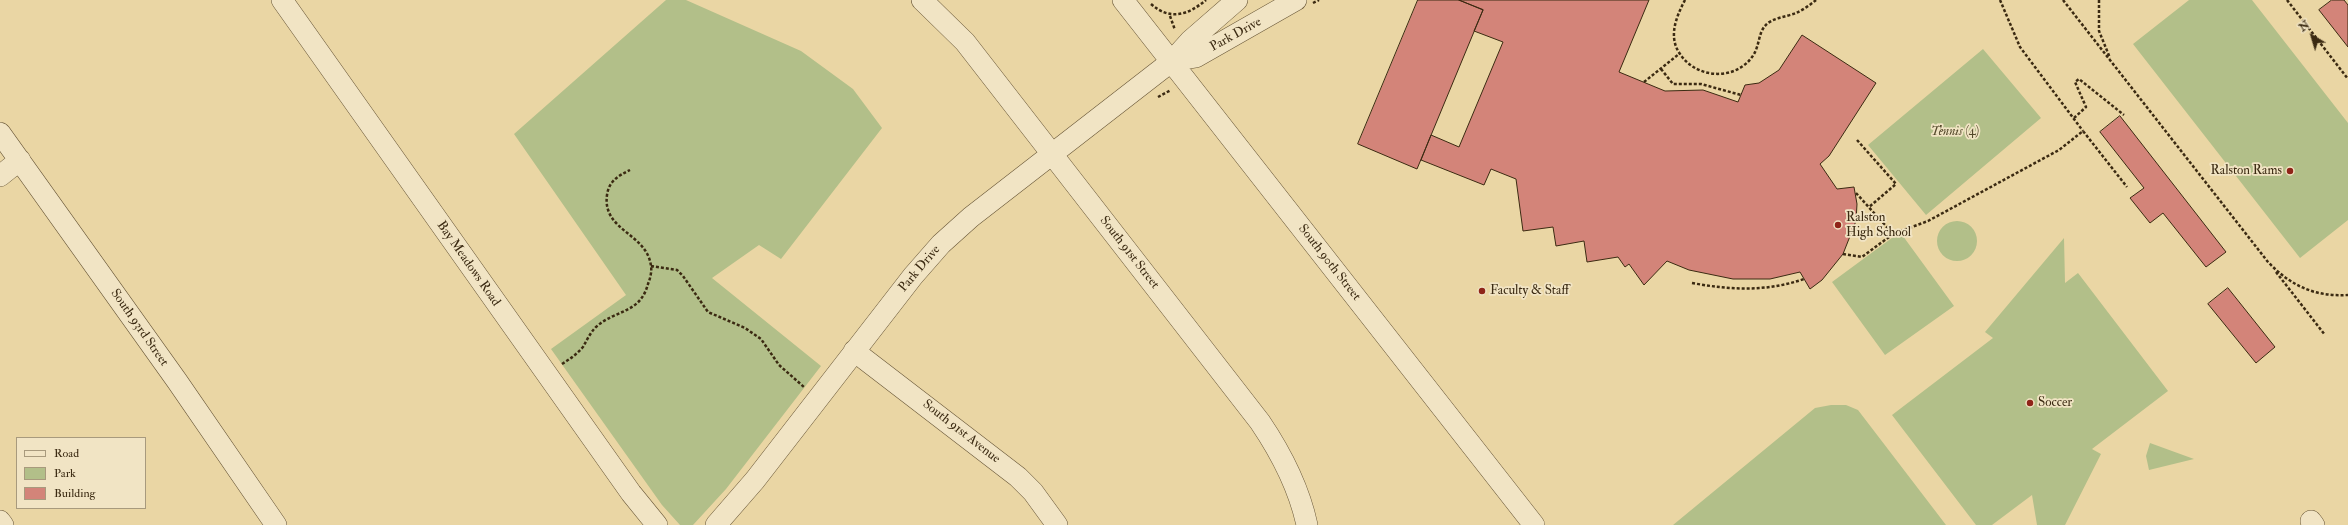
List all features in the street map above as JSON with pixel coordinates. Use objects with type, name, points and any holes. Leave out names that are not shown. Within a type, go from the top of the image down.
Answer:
[{"type":"street","name":"Bay Meadows Road","points":[[282,0],[631,493],[658,525]]},
{"type":"street","name":"South 91st Street","points":[[922,0],[965,42],[1260,422],[1284,462],[1300,501],[1307,525]]},
{"type":"street","name":"South 90th Street","points":[[1123,0],[1534,525]]},
{"type":"street","name":"Park Drive","points":[[716,525],[755,480],[913,276],[941,244],[971,217],[1172,61],[1190,41],[1237,0]]},
{"type":"street","name":"Park Drive","points":[[1172,61],[1196,57],[1296,0]]},
{"type":"street","name":"South 93rd Street","points":[[0,132],[276,525]]},
{"type":"street","points":[[0,176],[20,160]]},
{"type":"street","name":"South 91st Avenue","points":[[854,351],[1018,477],[1033,492],[1057,525]]},
{"type":"street","points":[[0,521],[3,525]]},
{"type":"path","points":[[1147,0],[1158,10],[1170,16],[1183,14],[1196,8],[1206,0]]},
{"type":"path","points":[[1685,0],[1674,26],[1674,42],[1679,54],[1688,65],[1711,74],[1725,74],[1738,70],[1754,54],[1764,26],[1771,21],[1797,12],[1816,0]]},
{"type":"path","points":[[2000,0],[2020,48],[2127,187]]},
{"type":"path","points":[[2063,0],[2325,335]]},
{"type":"path","points":[[2099,0],[2099,31],[2114,65]]},
{"type":"path","points":[[2287,0],[2348,79]]},
{"type":"path","points":[[1644,82],[1679,54]]},
{"type":"path","points":[[1661,69],[1673,84],[1701,84],[1741,95]]},
{"type":"path","points":[[2074,118],[2086,107],[2075,82],[2079,79],[2124,115]]},
{"type":"path","points":[[1843,254],[1862,257],[1893,234],[1907,227],[1917,227],[1928,222],[2059,150],[2083,131]]},
{"type":"path","points":[[1857,140],[1896,184],[1869,206]]},
{"type":"path","points":[[558,367],[577,353],[597,326],[632,309],[640,302],[646,291],[651,266],[640,244],[614,222],[608,213],[607,191],[612,181],[630,170]]},
{"type":"path","points":[[1856,193],[1893,234]]},
{"type":"path","points":[[2268,262],[2281,276],[2309,291],[2325,295],[2348,295]]},
{"type":"path","points":[[651,266],[677,270],[683,276],[708,312],[746,328],[761,339],[779,365],[805,388]]},
{"type":"path","points":[[1692,283],[1748,290],[1788,284],[1804,279]]},
{"type":"green space","points":[[666,0],[686,0],[801,51],[853,89],[882,128],[781,259],[759,245],[712,278],[821,366],[726,489],[693,525],[680,525],[662,505],[551,349],[626,295],[514,134]]},
{"type":"green space","name":"Ralston Rams","points":[[2189,0],[2252,0],[2348,123],[2348,220],[2300,258],[2133,44]]},
{"type":"green space","name":"Tennis (4)","points":[[1983,49],[2041,118],[1926,215],[1868,145]]},
{"type":"green space","points":[[1961,221],[1968,224],[1974,230],[1977,241],[1976,249],[1968,258],[1961,261],[1953,261],[1946,258],[1938,249],[1937,237],[1940,230],[1949,222]]},
{"type":"green space","points":[[1900,232],[1954,306],[1885,355],[1832,282]]},
{"type":"green space","name":"Soccer","points":[[2064,238],[2065,283],[2078,273],[2168,391],[2092,449],[2101,454],[2065,525],[2037,525],[2032,495],[1992,525],[1976,525],[1892,415],[1993,338],[1985,332]]},
{"type":"green space","points":[[1831,405],[1846,405],[1858,410],[1946,525],[1673,525],[1815,408]]},
{"type":"green space","points":[[2150,443],[2194,459],[2149,470],[2146,456]]},
{"type":"building","points":[[1418,0],[1459,0],[1483,10],[1417,169],[1358,144]]},
{"type":"building","name":"Ralston High School","points":[[1459,0],[1649,0],[1619,72],[1665,91],[1703,90],[1738,102],[1745,85],[1759,83],[1779,70],[1802,35],[1876,83],[1829,156],[1820,164],[1837,189],[1854,187],[1857,204],[1856,221],[1843,254],[1822,280],[1810,289],[1800,272],[1770,279],[1733,279],[1689,270],[1667,261],[1644,285],[1629,264],[1625,267],[1618,257],[1587,262],[1584,241],[1556,246],[1553,227],[1523,231],[1516,179],[1491,169],[1484,185],[1421,160],[1431,135],[1459,147],[1503,42],[1474,31],[1483,10]]},
{"type":"building","points":[[2332,0],[2344,0],[2348,5],[2348,47],[2319,10]]},
{"type":"building","points":[[2120,116],[2226,252],[2206,267],[2163,213],[2150,223],[2130,198],[2144,188],[2100,132]]},
{"type":"building","points":[[2228,288],[2275,347],[2256,363],[2208,304]]},
{"type":"place","name":"Ralston Rams","points":[[2290,171]]},
{"type":"place","name":"Ralston High School","points":[[1838,225]]},
{"type":"place","name":"Faculty & Staff","points":[[1482,291]]},
{"type":"place","name":"Soccer","points":[[2030,403]]}]
